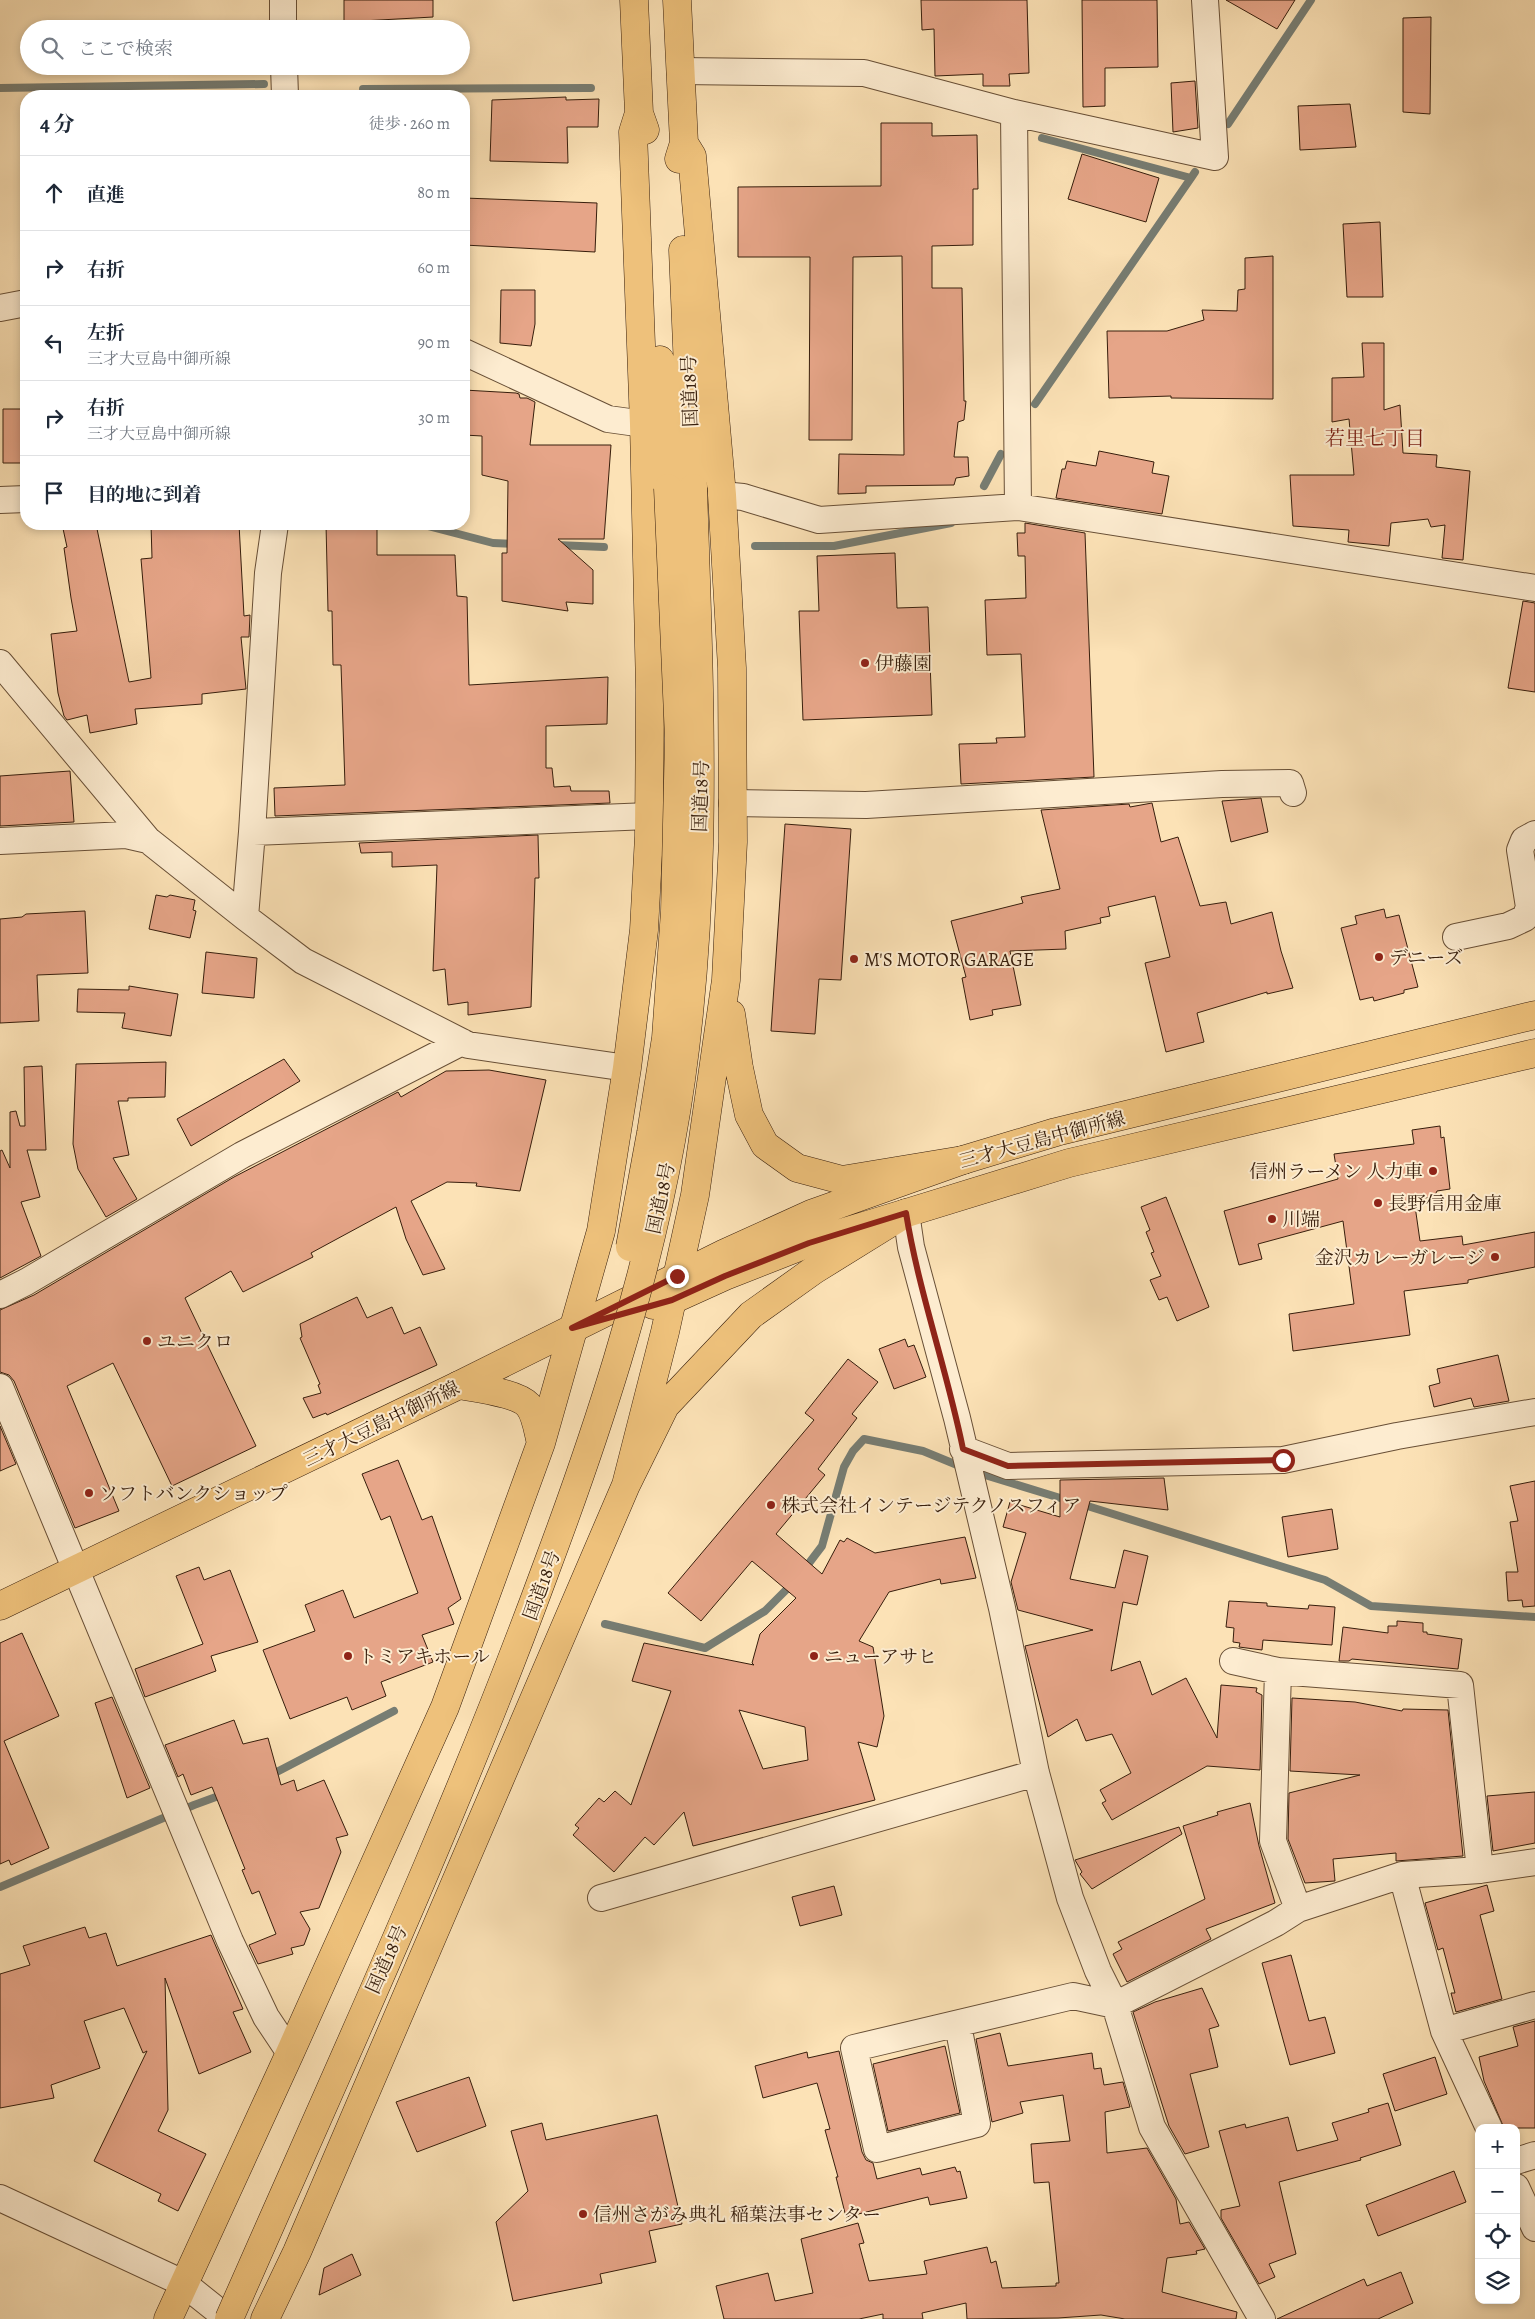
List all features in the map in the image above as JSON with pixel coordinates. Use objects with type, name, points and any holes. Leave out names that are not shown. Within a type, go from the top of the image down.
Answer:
[{"type":"main road","name":"国道18号","points":[[229,2319],[479,1746],[559,1534],[614,1377],[654,1232],[672,1136],[686,1039],[696,913],[701,738],[680,488],[646,132],[639,113],[634,0]]},
{"type":"main road","name":"国道18号","points":[[214,2319],[348,2018],[462,1743],[547,1521],[596,1376],[635,1229],[666,1038],[675,911],[679,738],[679,158],[684,143],[677,0]]},
{"type":"main road","points":[[168,2319],[445,1707],[540,1443],[601,1231],[627,1068],[644,930],[649,816],[650,690],[644,424],[633,132],[639,113]]},
{"type":"main road","points":[[626,1485],[640,1438],[695,1196],[726,980],[732,803],[732,668],[722,495],[692,156],[684,143]]},
{"type":"main road","points":[[726,980],[738,1068],[749,1115],[765,1145],[797,1168],[842,1180],[963,1160]]},
{"type":"main road","name":"三才大豆島中御所線","points":[[0,1606],[459,1385],[572,1328],[674,1288],[812,1214],[963,1160],[1056,1132],[1535,1015]]},
{"type":"main road","name":"三才大豆島中御所線","points":[[674,1288],[725,1276],[809,1243],[1069,1163],[1535,1053]]},
{"type":"main road","points":[[265,2319],[297,2252],[626,1485],[665,1406],[751,1315],[814,1270],[906,1213]]},
{"type":"main road","points":[[459,1385],[506,1394],[528,1405],[535,1422],[540,1443]]},
{"type":"street","points":[[283,0],[283,20]]},
{"type":"street","points":[[680,71],[864,73],[1014,113],[1215,157],[1205,0]]},
{"type":"street","points":[[284,75],[285,90]]},
{"type":"street","points":[[1014,113],[1018,507]]},
{"type":"street","points":[[0,308],[20,304]]},
{"type":"street","points":[[470,355],[608,419],[644,424]]},
{"type":"street","points":[[722,495],[743,497],[820,520],[1018,507],[1535,588]]},
{"type":"street","points":[[0,500],[20,499]]},
{"type":"street","points":[[245,918],[268,573],[274,530]]},
{"type":"street","points":[[0,663],[148,840],[245,918],[303,961],[462,1042],[627,1068]]},
{"type":"street","points":[[732,803],[866,805],[1222,784],[1290,783],[1293,793]]},
{"type":"street","points":[[252,832],[649,816]]},
{"type":"street","points":[[1456,937],[1508,926],[1525,918],[1529,907],[1520,850],[1524,840],[1535,834]]},
{"type":"street","points":[[0,841],[126,835],[148,840]]},
{"type":"street","points":[[0,1295],[26,1282],[242,1155],[462,1042]]},
{"type":"street","points":[[906,1213],[912,1247],[957,1418],[1002,1608],[1036,1773],[1070,1898],[1098,1971],[1115,2006],[1152,2127],[1262,2319]]},
{"type":"street","points":[[0,1387],[230,1941],[266,2017],[290,2053]]},
{"type":"street","points":[[967,1464],[1008,1466],[1283,1460],[1397,1436],[1535,1412]]},
{"type":"street","points":[[1233,1661],[1278,1671],[1460,1685],[1480,1870]]},
{"type":"street","points":[[1278,1671],[1273,1840],[1298,1909]]},
{"type":"street","points":[[600,1898],[1036,1773]]},
{"type":"street","points":[[958,2025],[977,2124],[877,2149],[854,2048],[958,2025],[1073,1996],[1115,2006],[1276,1923],[1298,1909],[1402,1875],[1480,1870],[1535,1862]]},
{"type":"street","points":[[1402,1875],[1444,2031],[1487,2124]]},
{"type":"street","points":[[1444,2031],[1535,2005]]},
{"type":"street","points":[[1520,2160],[1535,2155]]},
{"type":"street","points":[[1520,2196],[1535,2228]]},
{"type":"street","points":[[0,2198],[183,2283],[229,2319]]},
{"type":"building","points":[[344,0],[433,0],[433,17],[344,20]]},
{"type":"building","points":[[921,0],[1027,0],[1029,73],[1009,74],[1010,86],[983,86],[983,74],[935,76],[934,29],[922,30]]},
{"type":"building","points":[[1082,0],[1157,0],[1158,67],[1105,68],[1105,106],[1083,107]]},
{"type":"building","points":[[1226,0],[1295,0],[1277,29]]},
{"type":"building","points":[[1431,17],[1430,114],[1403,112],[1403,18]]},
{"type":"building","points":[[1195,81],[1198,128],[1173,132],[1171,83]]},
{"type":"building","points":[[566,97],[566,100],[599,99],[598,127],[567,127],[568,163],[490,161],[492,100]]},
{"type":"building","points":[[1350,104],[1356,147],[1300,150],[1298,106]]},
{"type":"building","points":[[881,123],[932,123],[932,136],[977,135],[978,189],[973,189],[973,245],[932,246],[932,288],[962,288],[964,401],[966,401],[964,420],[958,422],[954,457],[968,457],[969,476],[956,478],[954,485],[866,486],[866,493],[838,494],[839,454],[904,455],[902,256],[853,257],[852,440],[809,440],[810,257],[738,257],[738,187],[881,186]]},
{"type":"building","points":[[1082,154],[1159,178],[1146,222],[1068,199]]},
{"type":"building","points":[[470,198],[597,203],[595,252],[470,245]]},
{"type":"building","points":[[1380,222],[1383,297],[1347,297],[1343,224]]},
{"type":"building","points":[[1273,256],[1273,399],[1171,398],[1171,396],[1109,398],[1107,331],[1167,331],[1204,320],[1202,310],[1237,311],[1238,290],[1245,289],[1245,258]]},
{"type":"building","points":[[501,290],[535,290],[535,324],[531,346],[500,343]]},
{"type":"building","points":[[1362,343],[1384,343],[1384,410],[1400,405],[1403,453],[1437,455],[1436,467],[1470,471],[1463,560],[1442,558],[1445,525],[1431,527],[1428,519],[1391,523],[1389,546],[1348,542],[1349,530],[1293,526],[1290,475],[1354,475],[1349,419],[1332,422],[1332,378],[1364,377]]},
{"type":"building","points":[[470,390],[516,393],[519,394],[520,398],[527,398],[535,402],[530,445],[611,445],[604,539],[558,539],[593,570],[593,604],[566,602],[568,611],[502,601],[502,553],[507,553],[508,481],[482,475],[482,436],[470,435]]},
{"type":"building","points":[[3,409],[20,409],[20,463],[3,463]]},
{"type":"building","points":[[1099,451],[1154,462],[1152,473],[1169,476],[1162,514],[1056,498],[1062,469],[1065,469],[1067,461],[1096,466]]},
{"type":"building","points":[[1025,523],[1085,533],[1094,777],[961,784],[959,744],[997,743],[996,738],[1025,737],[1021,654],[987,655],[985,600],[1026,598],[1025,556],[1018,556],[1017,533],[1025,533]]},
{"type":"building","points":[[63,530],[97,530],[129,682],[151,678],[141,559],[152,558],[151,530],[239,530],[244,616],[250,615],[249,637],[241,637],[246,689],[202,694],[202,704],[135,709],[137,724],[90,733],[87,715],[67,720],[64,716],[58,693],[51,634],[77,631],[64,548],[67,547]]},
{"type":"building","points":[[326,530],[377,530],[377,555],[455,555],[457,596],[467,597],[469,685],[608,677],[607,724],[546,726],[546,768],[552,768],[554,787],[570,786],[571,791],[609,791],[610,803],[275,816],[274,788],[345,785],[341,665],[333,665],[332,611],[328,611]]},
{"type":"building","name":"伊藤園","points":[[895,553],[897,608],[928,607],[932,715],[803,720],[799,611],[819,611],[817,556]]},
{"type":"building","points":[[1523,601],[1535,603],[1535,692],[1508,688]]},
{"type":"building","points":[[70,771],[74,822],[0,826],[0,776]]},
{"type":"building","points":[[1261,798],[1268,832],[1231,842],[1222,801]]},
{"type":"building","points":[[1152,803],[1161,842],[1178,837],[1200,906],[1226,902],[1231,924],[1272,912],[1281,951],[1293,988],[1267,994],[1267,992],[1197,1013],[1204,1042],[1166,1052],[1145,963],[1170,957],[1155,896],[1108,907],[1110,916],[1100,918],[1101,923],[1065,931],[1066,949],[1010,951],[1021,1005],[992,1010],[993,1015],[970,1020],[962,978],[966,977],[951,921],[1023,903],[1021,897],[1060,889],[1041,810],[1129,804],[1130,807]]},
{"type":"building","points":[[785,824],[851,829],[841,980],[819,979],[815,1034],[771,1031]]},
{"type":"building","points":[[538,835],[539,878],[535,878],[531,1007],[468,1015],[468,1002],[448,1005],[445,969],[433,971],[437,865],[392,867],[392,852],[361,853],[359,843]]},
{"type":"building","points":[[156,895],[167,897],[170,895],[195,900],[193,910],[196,911],[190,938],[149,929]]},
{"type":"building","name":"デニーズ","points":[[1384,909],[1386,918],[1399,915],[1418,987],[1374,1001],[1373,997],[1360,1000],[1341,928],[1357,924],[1355,916]]},
{"type":"building","points":[[85,911],[88,973],[37,975],[39,1021],[0,1023],[0,919],[22,917],[26,914]]},
{"type":"building","points":[[206,952],[257,958],[254,998],[202,993]]},
{"type":"building","points":[[129,986],[178,994],[171,1036],[122,1028],[125,1013],[77,1012],[78,989],[129,990]]},
{"type":"building","points":[[284,1059],[300,1081],[191,1146],[177,1119]]},
{"type":"building","points":[[166,1062],[165,1097],[128,1098],[128,1101],[118,1101],[129,1155],[113,1158],[137,1199],[106,1217],[78,1169],[73,1144],[76,1064]]},
{"type":"building","points":[[42,1066],[46,1150],[27,1150],[40,1197],[21,1202],[41,1256],[0,1278],[0,1151],[2,1150],[10,1168],[10,1112],[16,1111],[20,1126],[25,1126],[24,1067]]},
{"type":"building","points":[[489,1070],[546,1080],[520,1191],[476,1186],[477,1183],[447,1182],[411,1201],[445,1269],[423,1275],[406,1239],[396,1207],[311,1253],[313,1257],[243,1292],[231,1271],[185,1298],[256,1446],[172,1486],[113,1363],[67,1386],[119,1511],[75,1528],[14,1381],[9,1375],[0,1372],[0,1310],[34,1295],[234,1177],[398,1092],[401,1097],[446,1071]]},
{"type":"building","points":[[1440,1126],[1441,1138],[1444,1137],[1450,1189],[1437,1191],[1434,1197],[1414,1199],[1420,1241],[1462,1236],[1463,1245],[1535,1232],[1535,1267],[1468,1280],[1468,1283],[1404,1291],[1410,1335],[1293,1351],[1289,1314],[1354,1304],[1343,1221],[1258,1244],[1262,1259],[1239,1265],[1224,1211],[1338,1179],[1334,1154],[1414,1144],[1412,1130]]},
{"type":"building","points":[[1166,1197],[1209,1307],[1177,1321],[1167,1297],[1159,1300],[1150,1280],[1161,1276],[1151,1253],[1154,1252],[1146,1232],[1150,1230],[1141,1207]]},
{"type":"building","points":[[357,1297],[367,1318],[392,1307],[404,1334],[420,1327],[437,1365],[327,1415],[326,1413],[313,1418],[303,1398],[321,1393],[318,1385],[320,1384],[300,1338],[302,1337],[300,1324]]},
{"type":"building","points":[[905,1339],[908,1347],[914,1345],[926,1377],[894,1389],[879,1349]]},
{"type":"building","points":[[1498,1355],[1509,1401],[1474,1407],[1471,1398],[1434,1407],[1429,1386],[1440,1383],[1437,1369]]},
{"type":"building","points":[[848,1359],[878,1382],[852,1414],[857,1418],[818,1469],[825,1475],[776,1534],[822,1574],[840,1540],[844,1542],[847,1538],[875,1553],[965,1537],[976,1578],[941,1584],[940,1579],[889,1592],[859,1641],[873,1647],[884,1716],[877,1747],[858,1742],[875,1800],[693,1846],[684,1812],[654,1845],[645,1837],[614,1872],[573,1835],[579,1828],[575,1825],[599,1798],[604,1802],[615,1791],[631,1805],[671,1691],[632,1681],[644,1643],[754,1665],[752,1663],[760,1634],[796,1598],[752,1561],[701,1621],[668,1593],[814,1420],[805,1413]],"holes":[[[739,1710],[805,1727],[808,1760],[763,1769]]]},
{"type":"building","points":[[0,1426],[16,1464],[0,1471]]},
{"type":"building","name":"トミアキホール","points":[[398,1460],[422,1520],[432,1516],[461,1599],[448,1608],[454,1624],[422,1635],[433,1662],[381,1682],[386,1696],[352,1710],[347,1697],[290,1719],[263,1650],[315,1631],[305,1605],[343,1590],[354,1618],[418,1593],[390,1516],[381,1520],[362,1474]]},
{"type":"building","points":[[1164,1478],[1168,1510],[1090,1501],[1070,1579],[1115,1588],[1124,1550],[1148,1556],[1137,1605],[1123,1602],[1111,1671],[1140,1661],[1152,1695],[1186,1678],[1217,1738],[1221,1685],[1257,1688],[1256,1692],[1262,1695],[1260,1770],[1207,1766],[1112,1820],[1102,1803],[1106,1801],[1100,1790],[1131,1773],[1112,1734],[1086,1741],[1077,1719],[1048,1737],[1025,1646],[1093,1630],[1018,1610],[1011,1582],[1026,1533],[1003,1527],[1010,1502],[1060,1517],[1060,1480]]},
{"type":"building","points":[[1535,1481],[1535,1606],[1523,1607],[1522,1600],[1508,1601],[1506,1572],[1518,1572],[1510,1522],[1518,1521],[1510,1486]]},
{"type":"building","points":[[1332,1509],[1338,1549],[1288,1557],[1282,1517]]},
{"type":"building","points":[[199,1567],[204,1580],[230,1570],[258,1642],[211,1656],[216,1671],[145,1697],[135,1669],[203,1644],[176,1576]]},
{"type":"building","points":[[1229,1601],[1267,1603],[1267,1606],[1308,1609],[1309,1605],[1335,1607],[1332,1645],[1263,1640],[1262,1650],[1239,1647],[1240,1643],[1233,1642],[1234,1628],[1226,1627]]},
{"type":"building","points":[[1397,1621],[1423,1623],[1423,1632],[1427,1632],[1427,1634],[1462,1639],[1458,1669],[1352,1659],[1349,1661],[1339,1661],[1343,1627],[1388,1633],[1388,1626],[1397,1626]]},
{"type":"building","points":[[22,1633],[59,1716],[4,1741],[49,1848],[11,1865],[9,1860],[0,1864],[0,1643]]},
{"type":"building","points":[[112,1697],[150,1788],[127,1798],[95,1703]]},
{"type":"building","points":[[1292,1698],[1355,1702],[1402,1711],[1403,1709],[1448,1710],[1463,1856],[1396,1861],[1396,1853],[1333,1859],[1335,1881],[1305,1883],[1288,1839],[1289,1793],[1360,1775],[1290,1771]]},
{"type":"building","points":[[234,1720],[243,1744],[268,1738],[281,1785],[294,1780],[297,1791],[324,1780],[348,1835],[336,1838],[341,1852],[319,1908],[300,1912],[310,1929],[304,1945],[291,1948],[293,1954],[258,1964],[249,1945],[276,1934],[259,1891],[252,1894],[242,1870],[245,1869],[212,1787],[191,1795],[183,1774],[178,1777],[165,1745]]},
{"type":"building","points":[[1535,1792],[1535,1843],[1493,1851],[1487,1796]]},
{"type":"building","points":[[1250,1803],[1259,1846],[1275,1903],[1206,1929],[1211,1939],[1127,1982],[1113,1954],[1122,1949],[1118,1942],[1205,1899],[1183,1826],[1218,1815],[1217,1812]]},
{"type":"building","points":[[1179,1827],[1182,1834],[1092,1889],[1080,1874],[1082,1872],[1075,1860]]},
{"type":"building","points":[[1487,1885],[1494,1911],[1480,1915],[1502,1999],[1456,2012],[1451,1993],[1455,1993],[1443,1948],[1438,1950],[1425,1903]]},
{"type":"building","points":[[834,1886],[842,1915],[800,1926],[792,1897]]},
{"type":"building","points":[[85,1927],[89,1938],[106,1933],[117,1966],[211,1935],[243,2009],[233,2012],[251,2052],[199,2074],[165,1978],[168,2110],[158,2131],[206,2154],[178,2211],[158,2201],[161,2194],[94,2161],[147,2051],[143,2053],[124,2008],[84,2021],[100,2068],[51,2085],[54,2098],[0,2108],[0,1974],[30,1965],[23,1946]]},
{"type":"building","points":[[1291,1955],[1309,2021],[1325,2017],[1335,2053],[1290,2065],[1262,1963]]},
{"type":"building","points":[[1202,1988],[1219,2026],[1209,2029],[1218,2067],[1190,2074],[1209,2147],[1185,2154],[1169,2126],[1133,2012],[1155,2002]]},
{"type":"building","points":[[1535,2021],[1535,2128],[1520,2128],[1520,2124],[1502,2124],[1484,2081],[1479,2057],[1518,2046],[1513,2027]]},
{"type":"building","points":[[1000,2033],[1008,2066],[1092,2053],[1094,2069],[1101,2068],[1104,2085],[1123,2082],[1130,2107],[1105,2112],[1107,2153],[1147,2148],[1176,2199],[1180,2224],[1189,2222],[1205,2249],[1196,2251],[1197,2254],[1167,2258],[1162,2292],[1237,2312],[1236,2319],[1125,2319],[1101,2315],[1058,2318],[967,2319],[966,2303],[922,2313],[923,2319],[883,2319],[883,2314],[859,2319],[724,2319],[716,2286],[768,2273],[775,2301],[813,2293],[801,2239],[858,2223],[864,2243],[859,2244],[869,2281],[927,2274],[924,2261],[987,2247],[991,2263],[996,2261],[1002,2288],[1056,2286],[1056,2283],[1059,2283],[1049,2182],[1034,2183],[1031,2144],[1070,2141],[1063,2095],[1020,2102],[1023,2113],[992,2122],[976,2039]]},
{"type":"building","points":[[945,2046],[960,2113],[888,2131],[873,2064]]},
{"type":"building","points":[[839,2051],[862,2152],[866,2160],[873,2163],[877,2179],[920,2168],[922,2175],[955,2167],[957,2172],[960,2171],[967,2198],[930,2205],[928,2197],[846,2217],[836,2177],[838,2177],[825,2130],[830,2129],[817,2083],[763,2098],[755,2066],[807,2052],[808,2058]]},
{"type":"building","points":[[1435,2057],[1447,2094],[1395,2111],[1383,2074]]},
{"type":"building","points":[[469,2077],[486,2126],[417,2152],[396,2102]]},
{"type":"building","points":[[1388,2103],[1401,2145],[1360,2158],[1361,2160],[1279,2182],[1296,2254],[1269,2264],[1275,2277],[1259,2284],[1221,2218],[1221,2210],[1240,2206],[1219,2131],[1245,2124],[1246,2128],[1288,2117],[1297,2151],[1338,2140],[1332,2123],[1369,2112],[1368,2109]]},
{"type":"building","points":[[657,2115],[682,2224],[649,2231],[656,2262],[600,2274],[602,2283],[513,2301],[496,2222],[528,2191],[511,2131],[542,2123],[546,2140]]},
{"type":"building","points":[[1454,2171],[1466,2202],[1378,2236],[1366,2205]]},
{"type":"building","points":[[352,2254],[361,2275],[319,2295],[324,2268]]},
{"type":"building","points":[[1401,2272],[1413,2303],[1378,2319],[1277,2319],[1364,2279],[1367,2286]]},
{"type":"waterway","points":[[1228,124],[1311,0]]},
{"type":"waterway","points":[[0,88],[264,84]]},
{"type":"waterway","points":[[363,89],[591,88]]},
{"type":"waterway","points":[[1042,138],[1191,178],[1195,172]]},
{"type":"waterway","points":[[1035,404],[1191,178]]},
{"type":"waterway","points":[[984,486],[1001,454]]},
{"type":"waterway","points":[[755,546],[834,546],[951,523]]},
{"type":"waterway","points":[[443,530],[493,543],[517,544]]},
{"type":"waterway","points":[[556,545],[604,547]]},
{"type":"waterway","points":[[803,1571],[822,1546],[844,1467],[853,1451],[864,1439],[923,1451],[962,1467]]},
{"type":"waterway","points":[[975,1472],[1070,1501]]},
{"type":"waterway","points":[[1081,1504],[1325,1580],[1371,1606],[1535,1617]]},
{"type":"waterway","points":[[605,1624],[705,1648],[765,1611],[792,1584]]},
{"type":"waterway","points":[[269,1776],[394,1711]]},
{"type":"waterway","points":[[0,1887],[224,1794]]},
{"type":"place","name":"伊藤園","points":[[865,663]]},
{"type":"place","name":"デニーズ","points":[[1379,957]]},
{"type":"place","name":"M'S MOTOR GARAGE","points":[[854,959]]},
{"type":"place","name":"信州ラーメン 人力車","points":[[1433,1171]]},
{"type":"place","name":"長野信用金庫","points":[[1378,1203]]},
{"type":"place","name":"川端","points":[[1272,1219]]},
{"type":"place","name":"金沢カレーガレージ","points":[[1495,1257]]},
{"type":"place","name":"ユニクロ","points":[[147,1341]]},
{"type":"place","name":"ソフトバンクショップ","points":[[89,1493]]},
{"type":"place","name":"株式会社インテージテクノスフィア","points":[[771,1505]]},
{"type":"place","name":"トミアキホール","points":[[348,1656]]},
{"type":"place","name":"ニューアサヒ","points":[[814,1656]]},
{"type":"place","name":"信州さがみ典礼 稲葉法事センター","points":[[583,2214]]},
{"type":"district","name":"若里七丁目","points":[[1375,438]]},
{"type":"route","points":[[677,1276],[572,1328],[672,1300],[725,1276],[809,1243],[906,1213],[912,1247],[957,1418],[963,1449],[1008,1466],[1283,1460]]}]
